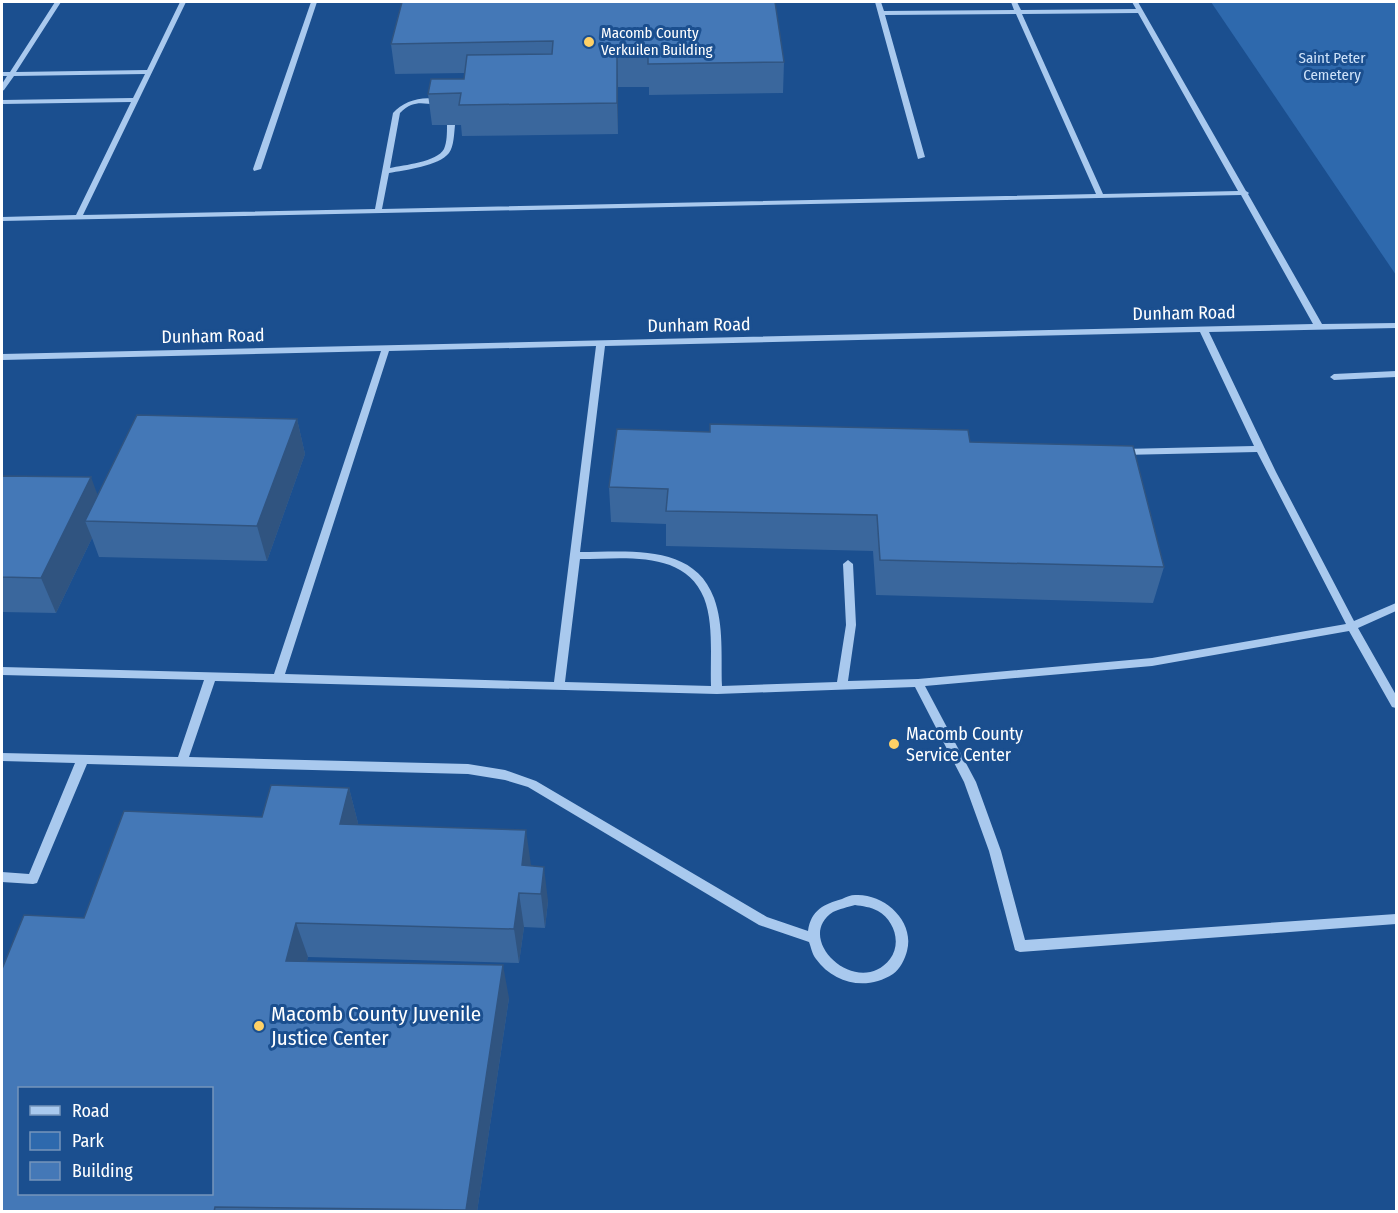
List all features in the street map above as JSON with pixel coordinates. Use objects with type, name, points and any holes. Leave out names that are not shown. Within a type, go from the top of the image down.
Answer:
[{"type":"street","points":[[2,89],[58,2]]},
{"type":"street","points":[[78,218],[183,2]]},
{"type":"street","points":[[257,169],[314,2]]},
{"type":"street","points":[[878,2],[921,157]]},
{"type":"street","points":[[1014,2],[1101,196]]},
{"type":"street","points":[[1135,2],[1319,327]]},
{"type":"street","points":[[881,13],[1140,11]]},
{"type":"street","points":[[2,74],[149,72]]},
{"type":"street","points":[[2,102],[135,100]]},
{"type":"street","points":[[378,211],[398,113],[402,106],[414,101],[432,100],[446,103],[453,111]]},
{"type":"street","points":[[386,171],[434,160],[444,155],[448,146],[451,125]]},
{"type":"street","points":[[2,219],[1245,194]]},
{"type":"street","name":"Dunham Road","points":[[2,357],[1396,325]]},
{"type":"street","points":[[1203,330],[1260,449],[1351,627],[1396,704]]},
{"type":"street","points":[[559,686],[601,343]]},
{"type":"street","points":[[278,679],[386,348]]},
{"type":"street","points":[[1334,377],[1396,374]]},
{"type":"street","points":[[1116,452],[1260,449]]},
{"type":"street","points":[[575,556],[660,558],[682,564],[698,577],[709,598],[717,690]]},
{"type":"street","points":[[842,685],[851,625],[848,564]]},
{"type":"street","points":[[2,671],[717,690],[918,683],[1152,662],[1351,627],[1396,607]]},
{"type":"street","points":[[182,761],[211,677]]},
{"type":"street","points":[[918,683],[970,782],[995,851],[1020,946],[1396,919]]},
{"type":"street","points":[[2,757],[468,769],[505,775],[532,784],[763,921],[814,938]]},
{"type":"street","points":[[2,877],[33,879],[83,759]]},
{"type":"street","points":[[855,900],[882,907],[900,927],[903,939],[902,951],[896,962],[874,976],[860,978],[844,975],[830,968],[820,957],[814,938],[813,930],[818,918],[840,902],[855,900]]},
{"type":"green space","name":"Saint Peter Cemetery","points":[[1211,2],[1396,2],[1396,275]]},
{"type":"building","name":"Macomb County Verkuilen Building","points":[[402,2],[775,2],[784,62],[648,64],[648,56],[617,56],[617,103],[459,105],[461,93],[428,94],[431,79],[464,79],[467,55],[552,54],[553,41],[391,44]]},
{"type":"building","points":[[137,415],[297,419],[257,526],[85,521]]},
{"type":"building","points":[[710,424],[968,430],[970,442],[1133,446],[1164,567],[880,560],[877,515],[666,511],[668,489],[609,487],[617,429],[710,432]]},
{"type":"building","points":[[2,476],[91,477],[41,578],[2,577]]},
{"type":"building","name":"Macomb County Juvenile Justice Center","points":[[271,785],[349,788],[340,824],[526,830],[522,865],[544,867],[541,894],[519,893],[514,929],[296,923],[286,961],[503,965],[466,1210],[215,1207],[214,1212],[2,1212],[2,969],[24,915],[84,918],[124,811],[262,817]]},
{"type":"place","name":"Macomb County Verkuilen Building","points":[[589,42]]},
{"type":"place","name":"Macomb County Service Center","points":[[894,744]]},
{"type":"place","name":"Macomb County Juvenile Justice Center","points":[[259,1026]]}]
